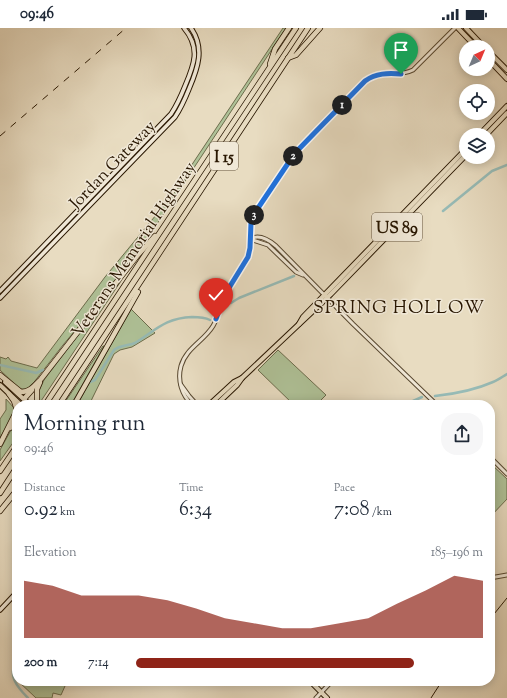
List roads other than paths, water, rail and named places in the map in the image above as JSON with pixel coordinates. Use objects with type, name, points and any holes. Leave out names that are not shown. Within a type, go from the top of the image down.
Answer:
[{"type":"highway","points":[[268,69],[275,49],[289,28]]},
{"type":"highway","name":"Veterans Memorial Highway","points":[[48,400],[296,28]]},
{"type":"highway","name":"Veterans Memorial Highway","points":[[62,400],[308,28]]},
{"type":"highway","points":[[288,58],[296,54],[319,28]]},
{"type":"highway","points":[[0,376],[21,392],[28,391],[35,385],[137,256],[166,223]]},
{"type":"highway","points":[[77,400],[134,299],[159,260],[160,253]]},
{"type":"highway","points":[[37,400],[37,389],[41,379]]},
{"type":"highway","points":[[24,399],[35,385]]},
{"type":"highway","points":[[9,394],[13,400]]},
{"type":"highway","points":[[0,444],[12,420]]},
{"type":"highway","points":[[7,431],[12,426]]},
{"type":"highway","points":[[0,471],[12,453]]},
{"type":"highway","points":[[0,493],[12,475]]},
{"type":"highway","points":[[0,511],[12,496]]},
{"type":"main road","name":"Jordan Gateway","points":[[0,291],[161,124],[176,106],[188,79],[195,58],[193,42],[184,28]]},
{"type":"main road","name":"Jordan Gateway","points":[[0,298],[165,128],[180,109],[193,81],[200,59],[198,41],[191,28]]},
{"type":"main road","points":[[457,28],[469,40]]},
{"type":"main road","points":[[466,28],[477,40]]},
{"type":"main road","points":[[495,58],[507,70]]},
{"type":"main road","points":[[495,66],[507,79]]},
{"type":"main road","points":[[486,128],[507,106]]},
{"type":"main road","points":[[493,128],[507,113]]},
{"type":"main road","name":"US 89","points":[[221,400],[239,383],[242,378],[306,319],[459,157]]},
{"type":"main road","points":[[451,171],[451,167],[459,158]]},
{"type":"main road","name":"US 89","points":[[326,297],[459,162]]},
{"type":"main road","points":[[416,206],[440,179],[439,177]]},
{"type":"main road","points":[[50,239],[54,243]]},
{"type":"main road","points":[[0,376],[24,399]]},
{"type":"main road","name":"US 89","points":[[214,400],[236,380],[242,378]]},
{"type":"main road","points":[[0,385],[16,400]]},
{"type":"main road","points":[[0,610],[12,597]]},
{"type":"main road","points":[[315,686],[327,698]]},
{"type":"street","points":[[188,400],[182,390],[181,385],[180,372],[184,359],[189,351],[213,327],[224,296],[246,261],[250,248],[251,223],[254,214],[289,161],[365,81],[382,74],[404,73],[413,70],[457,28]]},
{"type":"street","points":[[250,239],[258,237],[271,242],[432,400]]},
{"type":"street","points":[[181,385],[193,400]]},
{"type":"street","points":[[495,462],[507,474]]},
{"type":"street","points":[[495,577],[507,575]]},
{"type":"street","points":[[316,698],[327,686]]},
{"type":"waterway","points":[[443,211],[492,171],[507,165]]},
{"type":"waterway","points":[[231,303],[239,298],[294,276]]},
{"type":"waterway","points":[[90,382],[95,380],[116,348],[135,343],[168,322],[183,318],[195,317],[210,320]]},
{"type":"waterway","points":[[0,365],[36,373],[43,370]]},
{"type":"waterway","points":[[435,396],[457,393],[479,387],[495,381],[507,374]]},
{"type":"waterway","points":[[415,400],[422,397]]},
{"type":"waterway","points":[[18,686],[28,698]]},
{"type":"tram line","points":[[495,613],[507,598]]},
{"type":"tram line","points":[[431,698],[439,686]]},
{"type":"railway","points":[[0,136],[126,28]]},
{"type":"district","name":"SPRING HOLLOW","points":[[399,307]]}]
